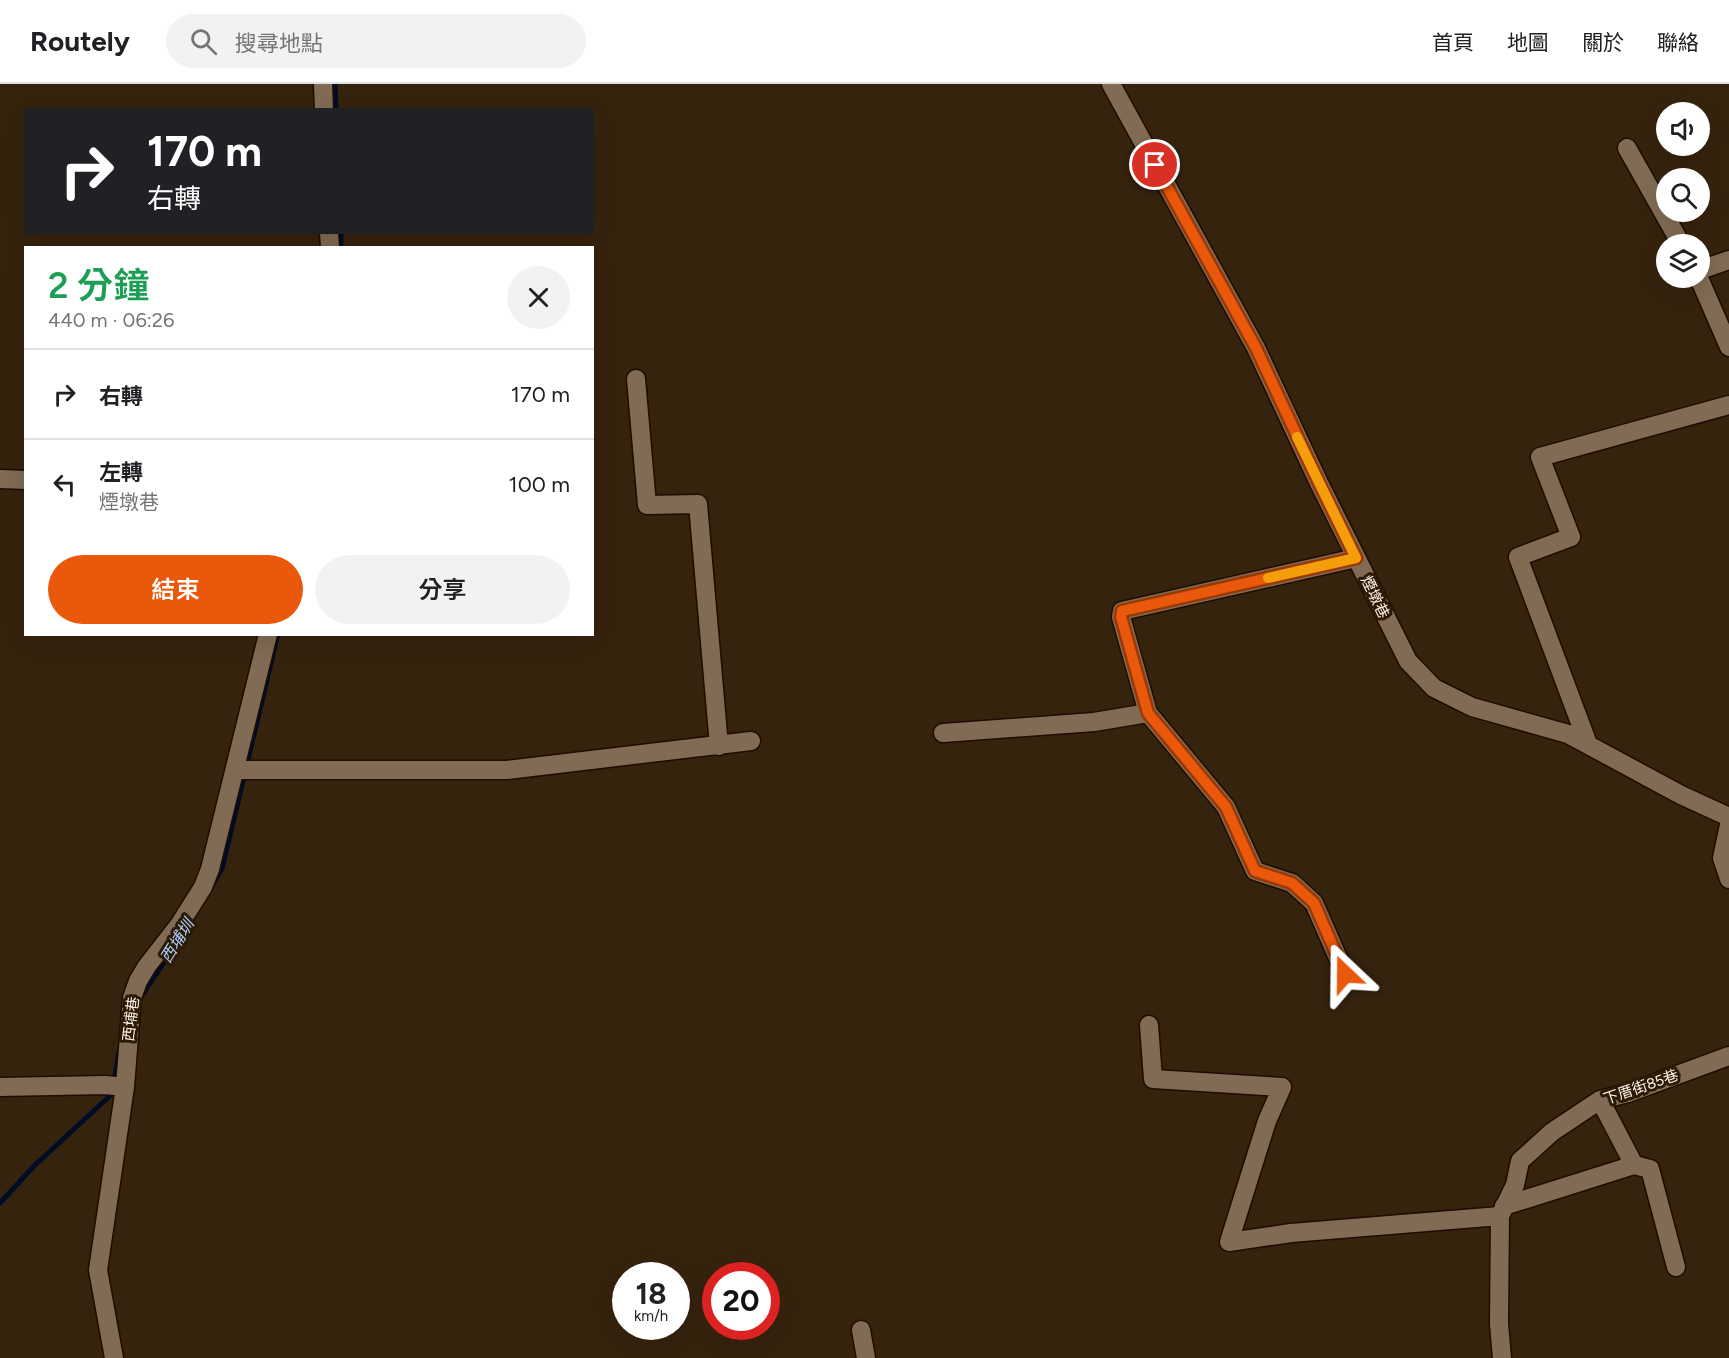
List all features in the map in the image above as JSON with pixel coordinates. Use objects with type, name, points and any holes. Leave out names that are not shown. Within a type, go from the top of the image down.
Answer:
[{"type":"street","points":[[323,84],[324,108]]},
{"type":"street","name":"煙墩巷","points":[[1111,84],[1256,348],[1318,481],[1408,661],[1434,688],[1472,707],[1560,731],[1729,818]]},
{"type":"street","points":[[1627,148],[1675,234]]},
{"type":"street","points":[[1710,267],[1729,260]]},
{"type":"street","points":[[1703,288],[1729,347]]},
{"type":"street","points":[[636,379],[647,506],[698,504],[719,746]]},
{"type":"street","points":[[1588,744],[1518,557],[1571,537],[1540,457],[1729,405]]},
{"type":"street","points":[[0,479],[24,480]]},
{"type":"street","points":[[1345,974],[1314,903],[1292,883],[1255,871],[1226,807],[1148,713],[1121,617],[1122,611],[1356,558]]},
{"type":"street","name":"西埔巷","points":[[114,1358],[98,1270],[125,1087],[132,998],[147,966],[179,925],[203,887],[210,869],[268,636]]},
{"type":"street","points":[[944,733],[1094,722],[1148,713]]},
{"type":"street","points":[[235,770],[507,770],[751,741]]},
{"type":"street","points":[[1729,825],[1722,858],[1729,879]]},
{"type":"street","points":[[1149,1025],[1153,1078],[1282,1087],[1267,1121],[1229,1242],[1291,1233],[1502,1211],[1634,1166],[1650,1169],[1676,1267]]},
{"type":"street","name":"下厝街85巷","points":[[1502,1358],[1500,1324],[1502,1211],[1515,1185],[1520,1161],[1552,1132],[1600,1100],[1628,1093],[1729,1056]]},
{"type":"street","points":[[0,1087],[105,1085],[125,1087]]},
{"type":"street","points":[[1600,1100],[1634,1166]]},
{"type":"street","points":[[861,1330],[866,1358]]},
{"type":"waterway","name":"西埔圳","points":[[335,84],[336,108]]},
{"type":"waterway","name":"西埔圳","points":[[341,234],[341,246]]},
{"type":"waterway","name":"西埔圳","points":[[211,887],[222,869],[278,636]]},
{"type":"waterway","name":"西埔圳","points":[[140,998],[183,934]]},
{"type":"waterway","name":"西埔圳","points":[[0,1203],[34,1166],[112,1094],[119,1051]]},
{"type":"slow traffic","points":[[1268,578],[1356,558],[1297,437]]},
{"type":"route","points":[[1155,165],[1256,348],[1356,558],[1122,611],[1121,617],[1148,713],[1226,807],[1255,871],[1292,883],[1314,903],[1345,974]]}]
